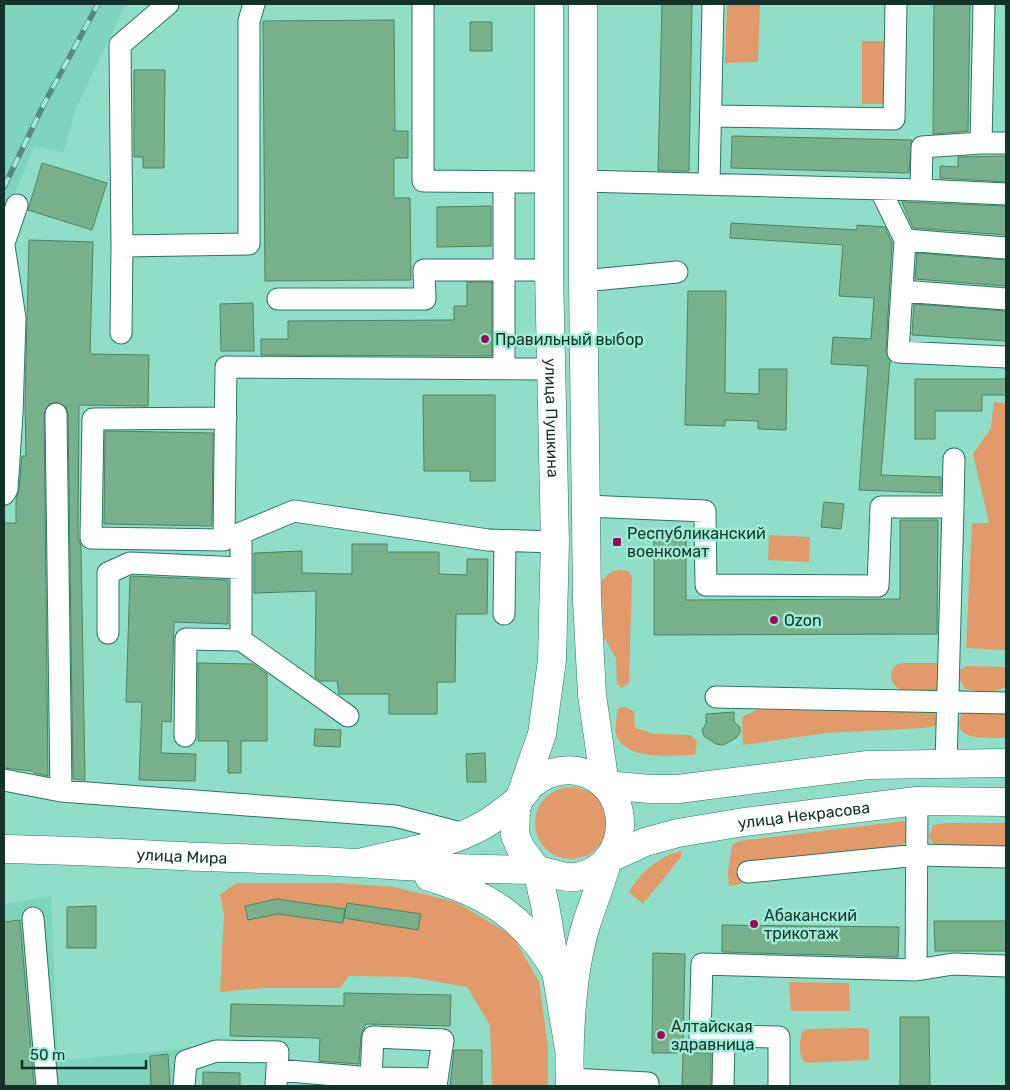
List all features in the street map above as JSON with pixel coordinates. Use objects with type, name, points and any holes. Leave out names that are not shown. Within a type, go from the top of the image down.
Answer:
[{"type":"main road","name":"улица Пушкина","points":[[521,797],[542,734],[550,684],[554,542],[549,182],[549,4]]},
{"type":"main road","name":"улица Пушкина","points":[[583,4],[582,182],[585,506],[589,660],[605,785]]},
{"type":"main road","points":[[605,785],[650,789],[678,789],[868,765],[1006,763]]},
{"type":"main road","points":[[359,863],[446,842],[464,834],[492,820],[521,797],[531,785],[544,776],[560,771],[576,771],[591,775],[605,785],[615,798],[620,813],[621,830],[617,846],[608,860],[587,922],[580,952],[569,1049]]},
{"type":"main road","points":[[521,797],[516,809],[516,835],[520,847],[537,870],[558,974],[569,1049],[570,1082]]},
{"type":"main road","name":"улица Некрасова","points":[[608,860],[645,842],[678,833],[819,812],[917,801],[1006,802]]},
{"type":"main road","name":"улица Мира","points":[[6,849],[359,863]]},
{"type":"main road","points":[[359,863],[437,869],[537,870],[560,877],[574,877],[592,871],[608,860]]},
{"type":"main road","points":[[359,863],[446,882],[488,900],[506,911],[523,927],[543,949],[558,974]]},
{"type":"street","points":[[121,333],[120,45],[168,4]]},
{"type":"street","points":[[122,246],[250,244],[249,21],[254,4]]},
{"type":"street","points":[[423,4],[423,181],[549,182]]},
{"type":"street","points":[[709,183],[713,4]]},
{"type":"street","points":[[711,116],[894,119],[896,4]]},
{"type":"street","points":[[981,143],[984,4]]},
{"type":"street","points":[[921,190],[922,148],[1006,143]]},
{"type":"street","points":[[504,182],[504,368]]},
{"type":"street","points":[[582,182],[709,183],[1006,194]]},
{"type":"street","points":[[880,189],[905,240],[898,352],[1006,357]]},
{"type":"street","points":[[4,494],[7,489],[12,414],[15,318],[4,244],[17,205]]},
{"type":"street","points":[[905,240],[1006,248]]},
{"type":"street","points":[[278,299],[425,299],[424,270],[550,270]]},
{"type":"street","points":[[583,281],[677,272]]},
{"type":"street","points":[[902,291],[1006,299]]},
{"type":"street","points":[[226,418],[93,419],[91,538],[224,540],[226,418],[226,367],[552,369]]},
{"type":"street","points":[[56,414],[61,791]]},
{"type":"street","points":[[946,764],[954,459]]},
{"type":"street","points":[[585,506],[705,511],[706,585],[878,586],[881,507],[953,506]]},
{"type":"street","points":[[241,640],[241,533],[294,511],[505,541],[554,542]]},
{"type":"street","points":[[504,614],[505,541]]},
{"type":"street","points":[[108,633],[108,573],[130,563],[241,568]]},
{"type":"street","points":[[185,736],[186,639],[241,640],[348,716]]},
{"type":"street","points":[[716,697],[1006,703]]},
{"type":"street","points":[[4,780],[61,791],[395,816],[464,834]]},
{"type":"street","points":[[916,970],[917,801]]},
{"type":"street","points":[[748,872],[918,855],[1006,857]]},
{"type":"street","points":[[33,918],[47,1086]]},
{"type":"street","points":[[779,1086],[780,1037],[700,1036],[702,964],[916,970],[953,964],[1006,966]]},
{"type":"street","points":[[723,1086],[724,1036]]},
{"type":"street","points":[[184,1086],[186,1062],[216,1051],[278,1052],[277,1078],[371,1078],[436,1082],[443,1040],[373,1037],[371,1078]]},
{"type":"street","points":[[570,1082],[648,1083],[648,1086]]},
{"type":"shaded area","points":[[4,4],[126,4],[76,108],[64,152],[34,147],[4,220]]},
{"type":"shaded area","points":[[727,4],[760,4],[758,62],[725,63]]},
{"type":"shaded area","points":[[862,41],[891,41],[890,104],[862,104]]},
{"type":"shaded area","points":[[994,402],[1006,403],[1006,650],[966,648],[972,523],[989,523],[973,454],[991,428]]},
{"type":"shaded area","points":[[769,535],[810,537],[809,562],[768,560]]},
{"type":"shaded area","points":[[612,571],[629,571],[632,578],[629,683],[622,688],[617,684],[616,658],[604,637],[601,581]]},
{"type":"shaded area","points":[[901,663],[937,663],[946,666],[938,692],[917,693],[896,687],[892,681],[891,674],[894,667]]},
{"type":"shaded area","points":[[966,666],[1006,667],[1005,687],[986,692],[965,689],[960,680],[960,670]]},
{"type":"shaded area","points":[[624,707],[634,711],[635,728],[655,734],[690,735],[697,741],[695,755],[665,756],[643,754],[624,746],[618,739],[616,728],[618,708]]},
{"type":"shaded area","points":[[756,710],[924,711],[935,713],[937,720],[935,726],[925,728],[826,733],[743,745],[742,717]]},
{"type":"shaded area","points":[[1006,712],[1006,738],[980,738],[965,734],[960,729],[959,723],[962,713]]},
{"type":"shaded area","points":[[578,787],[597,797],[605,809],[607,823],[605,837],[597,849],[585,857],[564,859],[545,849],[537,837],[535,816],[545,797],[557,789]]},
{"type":"shaded area","points":[[904,821],[909,834],[907,840],[901,846],[747,866],[741,884],[729,886],[728,871],[732,845],[739,841]]},
{"type":"shaded area","points":[[945,823],[1006,823],[1006,851],[934,846],[929,836],[933,825]]},
{"type":"shaded area","points":[[681,851],[681,857],[643,904],[629,892],[638,879],[651,866],[673,853]]},
{"type":"shaded area","points":[[236,883],[338,883],[394,887],[456,902],[513,936],[539,982],[548,1047],[548,1086],[492,1086],[490,1025],[467,987],[410,977],[349,976],[340,988],[265,988],[220,992],[224,914],[220,895]]},
{"type":"shaded area","points":[[51,896],[58,1061],[188,1048],[188,1086],[4,1086],[4,904]]},
{"type":"shaded area","points":[[789,982],[849,983],[850,1011],[791,1011]]},
{"type":"shaded area","points":[[863,1028],[869,1030],[869,1060],[807,1063],[803,1061],[800,1051],[800,1039],[802,1032],[807,1029]]},
{"type":"building","points":[[662,4],[692,4],[689,171],[658,171]]},
{"type":"building","points":[[934,4],[970,4],[968,131],[933,134]]},
{"type":"building","points":[[394,20],[395,131],[408,131],[408,158],[394,158],[394,198],[410,198],[411,280],[265,281],[263,21]]},
{"type":"building","points":[[470,22],[492,22],[492,51],[470,51]]},
{"type":"building","points":[[134,70],[165,70],[164,168],[143,168],[143,157],[134,157]]},
{"type":"building","points":[[732,136],[912,140],[909,173],[731,168]]},
{"type":"building","points":[[1006,156],[1006,182],[940,178],[940,166],[958,167],[958,157]]},
{"type":"building","points":[[42,163],[107,183],[92,230],[28,210]]},
{"type":"building","points":[[902,202],[1006,206],[1006,235],[913,228]]},
{"type":"building","points":[[491,206],[491,246],[437,247],[437,207]]},
{"type":"building","points":[[731,223],[857,230],[857,225],[885,227],[892,243],[886,351],[890,361],[881,475],[941,477],[941,493],[859,490],[868,366],[831,364],[833,337],[871,339],[874,298],[839,296],[843,245],[730,238]]},
{"type":"building","points":[[29,240],[93,242],[90,354],[149,355],[148,406],[79,405],[78,538],[81,546],[85,780],[73,779],[68,414],[66,407],[56,402],[49,404],[44,414],[48,776],[34,773],[33,771],[4,768],[4,523],[16,523],[16,499],[19,490],[22,456],[26,456],[25,405]]},
{"type":"building","points":[[917,253],[1006,260],[1006,286],[915,279]]},
{"type":"building","points":[[467,282],[492,282],[492,356],[261,355],[261,339],[288,339],[288,321],[454,320],[454,306],[467,306]]},
{"type":"building","points":[[688,291],[726,291],[725,393],[759,394],[759,369],[787,369],[786,430],[758,429],[758,421],[725,420],[725,426],[685,425]]},
{"type":"building","points":[[253,303],[254,351],[221,351],[220,304]]},
{"type":"building","points":[[914,304],[1006,311],[1006,341],[912,335]]},
{"type":"building","points":[[915,379],[1006,379],[1006,395],[982,395],[982,411],[935,411],[935,439],[915,439]]},
{"type":"building","points":[[423,395],[495,395],[495,481],[470,481],[470,471],[424,471]]},
{"type":"building","points":[[105,431],[213,433],[212,526],[104,524]]},
{"type":"building","points":[[824,502],[844,504],[841,529],[821,527]]},
{"type":"building","points":[[900,520],[938,520],[937,634],[654,635],[654,532],[686,532],[686,600],[900,599]]},
{"type":"building","points":[[352,544],[387,544],[387,552],[439,552],[439,574],[467,575],[467,559],[488,559],[487,614],[456,614],[455,682],[437,682],[437,714],[389,714],[389,694],[339,694],[337,681],[320,681],[315,677],[316,591],[254,593],[254,553],[302,551],[302,573],[352,574]]},
{"type":"building","points":[[130,577],[228,580],[228,624],[174,622],[171,722],[162,721],[161,753],[196,754],[195,781],[139,780],[142,702],[126,702]]},
{"type":"building","points":[[198,663],[253,664],[267,674],[267,741],[241,741],[241,773],[228,773],[228,741],[198,741]]},
{"type":"building","points":[[734,712],[734,722],[740,727],[740,733],[736,738],[723,745],[716,744],[704,736],[702,730],[706,724],[706,714]]},
{"type":"building","points":[[315,729],[341,730],[340,747],[314,746]]},
{"type":"building","points":[[485,753],[486,782],[467,782],[466,754]]},
{"type":"building","points":[[277,899],[345,909],[343,923],[278,914],[248,920],[245,906]]},
{"type":"building","points":[[347,903],[421,914],[418,930],[344,918]]},
{"type":"building","points":[[96,906],[96,948],[67,948],[67,907]]},
{"type":"building","points":[[20,920],[34,1086],[4,1086],[4,922]]},
{"type":"building","points":[[934,921],[1006,921],[1006,951],[935,951]]},
{"type":"building","points":[[722,925],[899,927],[898,957],[722,952]]},
{"type":"building","points":[[653,953],[685,954],[683,1053],[652,1053]]},
{"type":"building","points":[[344,993],[451,995],[450,1026],[366,1024],[361,1036],[359,1064],[319,1061],[320,1038],[230,1036],[231,1004],[344,1006]]},
{"type":"building","points":[[900,1017],[929,1017],[930,1086],[900,1086]]},
{"type":"building","points":[[454,1050],[482,1050],[482,1086],[450,1086]]},
{"type":"building","points":[[683,1053],[711,1053],[711,1086],[682,1086]]},
{"type":"building","points":[[168,1054],[170,1086],[151,1086],[150,1056]]},
{"type":"building","points":[[203,1072],[240,1073],[240,1086],[203,1086]]},
{"type":"railway","points":[[4,187],[44,104],[98,4]]},
{"type":"place","name":"Правильный выбор","points":[[485,339]]},
{"type":"place","name":"Республиканский военкомат","points":[[617,542]]},
{"type":"place","name":"Ozon","points":[[774,620]]},
{"type":"place","name":"Абаканский трикотаж","points":[[754,924]]},
{"type":"place","name":"Алтайская здравница","points":[[661,1035]]}]
